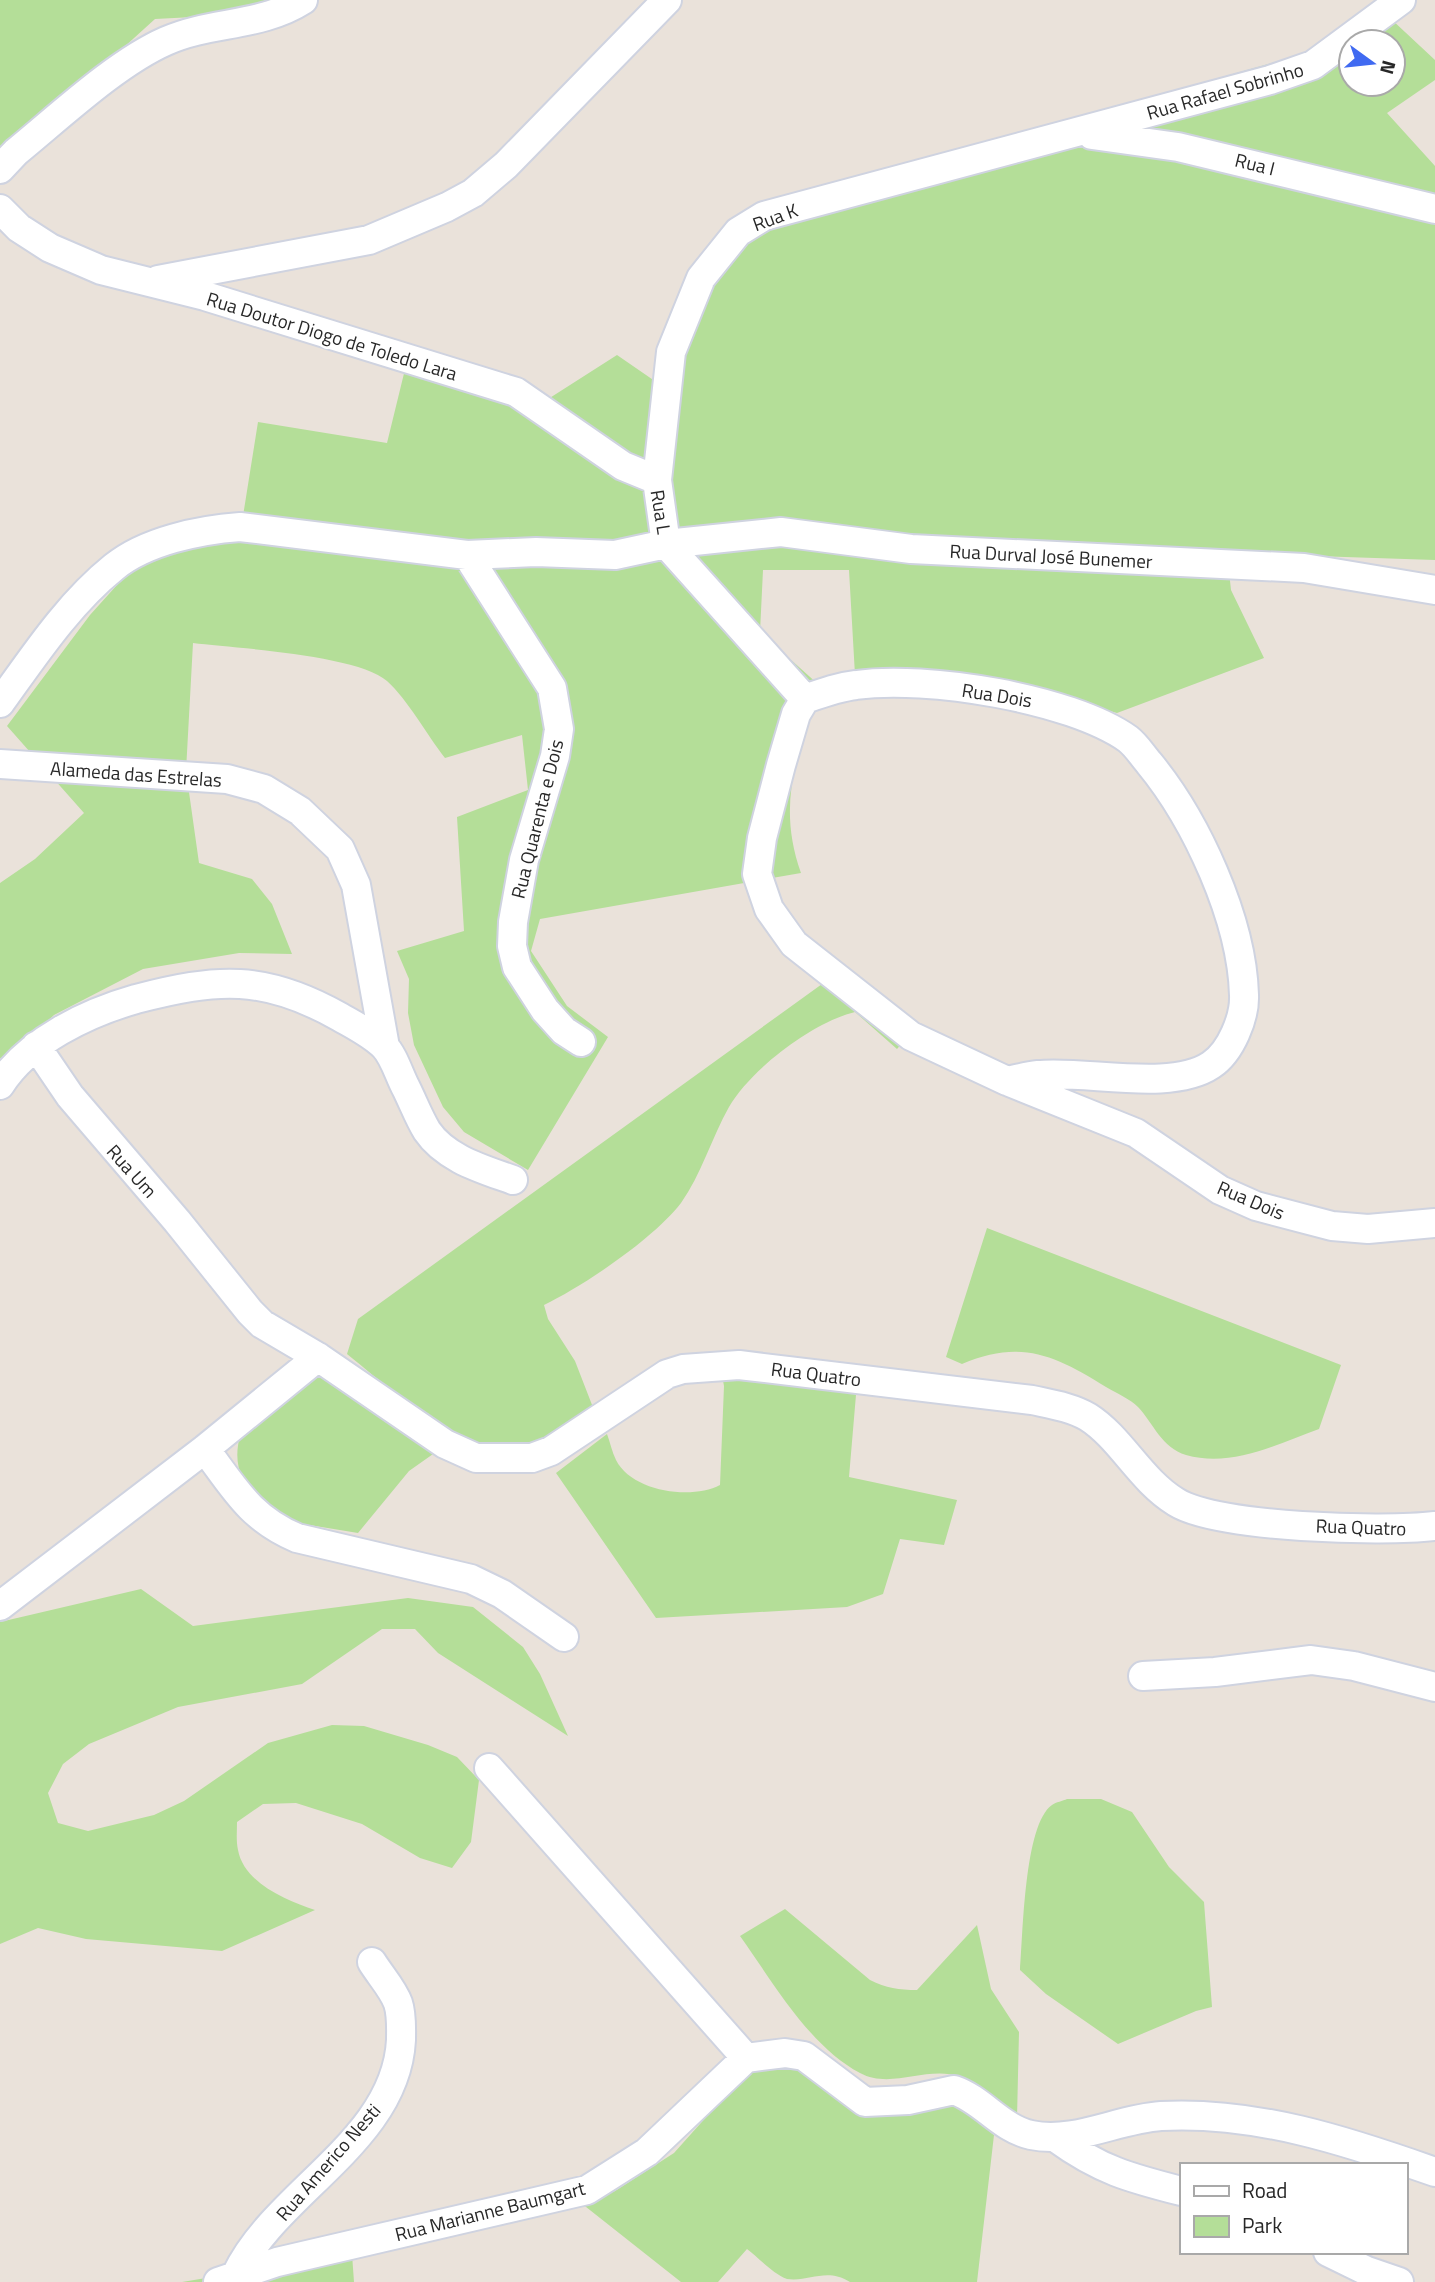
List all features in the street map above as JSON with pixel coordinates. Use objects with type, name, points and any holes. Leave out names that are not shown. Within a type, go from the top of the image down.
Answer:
[{"type":"street","points":[[0,169],[16,152],[144,52],[188,33],[270,17],[303,0]]},
{"type":"street","points":[[144,282],[369,240],[473,193],[506,165],[667,0]]},
{"type":"street","name":"Rua Rafael Sobrinho","points":[[1072,134],[1270,80],[1312,65],[1349,41],[1401,0]]},
{"type":"street","name":"Rua I","points":[[1072,134],[1178,147],[1435,209]]},
{"type":"street","name":"Rua K","points":[[657,480],[662,409],[671,352],[701,278],[738,232],[764,216],[1072,134]]},
{"type":"street","name":"Rua Doutor Diogo de Toledo Lara","points":[[0,209],[19,228],[50,248],[90,266],[226,302],[516,392],[623,466],[657,480]]},
{"type":"street","name":"Rua L","points":[[657,480],[666,544]]},
{"type":"street","points":[[0,702],[41,645],[115,566],[172,540],[240,527],[467,555],[536,552],[615,555],[666,544],[805,699]]},
{"type":"street","name":"Rua Durval José Bunemer","points":[[666,544],[782,532],[911,549],[1304,568],[1435,590]]},
{"type":"street","name":"Rua Quarenta e Dois","points":[[467,555],[552,688],[558,711],[555,757],[524,860],[513,922],[512,946],[517,967],[545,1010],[564,1031],[581,1042]]},
{"type":"street","name":"Rua Dois","points":[[1007,1081],[1039,1074],[1177,1077],[1211,1065],[1228,1044],[1240,1023],[1244,997],[1240,956],[1221,894],[1187,817],[1167,785],[1130,740],[1078,712],[1018,698],[910,683],[856,685],[805,699],[796,714],[762,838],[757,874],[769,909],[794,944],[911,1037],[1007,1081],[1136,1133],[1220,1190],[1289,1217],[1332,1226],[1368,1229],[1435,1223]]},
{"type":"street","name":"Alameda das Estrelas","points":[[0,764],[227,779],[264,789],[300,811],[340,849],[356,885],[385,1047]]},
{"type":"street","points":[[0,1085],[36,1046],[106,1008],[169,991],[218,982],[256,983],[293,993],[356,1026],[385,1047],[428,1132],[444,1148],[471,1165],[513,1180]]},
{"type":"street","name":"Rua Um","points":[[36,1046],[94,1127],[234,1292]]},
{"type":"street","name":"Rua Quatro","points":[[234,1292],[262,1324],[318,1357],[445,1444],[476,1458],[517,1460],[551,1451],[667,1374],[683,1369],[739,1365],[1031,1400],[1069,1409],[1099,1425],[1151,1482],[1177,1503],[1201,1513],[1319,1526],[1435,1526]]},
{"type":"street","points":[[0,1606],[205,1449],[318,1357]]},
{"type":"street","points":[[205,1449],[259,1518],[281,1531],[297,1538],[471,1579],[502,1594],[564,1637]]},
{"type":"street","points":[[1143,1675],[1215,1672],[1311,1660],[1354,1665],[1435,1687]]},
{"type":"street","points":[[489,1768],[746,2058],[785,2053],[803,2056],[865,2102],[908,2100],[954,2090],[979,2103],[1006,2126],[1032,2135],[1056,2138],[1159,2116],[1212,2116],[1317,2133],[1435,2172]]},
{"type":"street","name":"Rua Americo Nesti","points":[[227,2279],[366,2123],[392,2085],[400,2057],[402,2022],[397,2002],[372,1962]]},
{"type":"street","name":"Rua Marianne Baumgart","points":[[227,2279],[277,2262],[587,2190],[648,2152],[746,2058]]},
{"type":"street","points":[[1056,2138],[1097,2166],[1116,2174],[1180,2191]]},
{"type":"street","points":[[1332,2254],[1367,2271],[1399,2282]]},
{"type":"green space","points":[[0,0],[301,0],[268,13],[155,19],[4,156],[0,145]]},
{"type":"green space","points":[[1390,18],[1401,28],[1368,28]]},
{"type":"green space","points":[[1407,34],[1435,60],[1435,80],[1387,113],[1435,166],[1435,560],[1227,553],[1231,590],[1264,658],[1117,713],[1001,680],[964,673],[855,675],[849,570],[763,570],[760,632],[820,686],[804,733],[790,800],[790,824],[801,873],[540,919],[531,951],[567,1006],[608,1037],[528,1170],[464,1132],[443,1107],[414,1045],[408,1013],[409,979],[397,951],[464,931],[457,817],[528,790],[522,735],[445,758],[395,689],[372,672],[295,654],[193,643],[186,771],[199,863],[252,879],[272,904],[292,954],[239,953],[143,969],[54,1015],[9,1058],[0,1058],[0,883],[35,859],[84,813],[7,726],[90,615],[135,565],[243,516],[258,422],[387,443],[409,353],[545,401],[617,355],[662,386],[704,291],[763,206],[1322,49],[1337,42],[1337,98],[1407,98]]},
{"type":"green space","points":[[847,966],[917,1026],[897,1049],[855,1012],[838,1017],[784,1049],[739,1092],[688,1192],[669,1217],[617,1260],[579,1286],[544,1305],[548,1319],[575,1361],[594,1410],[557,1435],[534,1446],[508,1448],[482,1444],[433,1421],[347,1354],[358,1319]]},
{"type":"green space","points":[[987,1228],[1341,1365],[1319,1429],[1237,1456],[1220,1459],[1186,1455],[1170,1447],[1131,1401],[1053,1359],[1020,1352],[983,1356],[962,1364],[946,1357]]},
{"type":"green space","points":[[328,1366],[443,1447],[409,1471],[358,1533],[273,1519],[243,1480],[237,1459],[241,1432]]},
{"type":"green space","points":[[721,1370],[857,1383],[849,1477],[957,1500],[944,1545],[900,1539],[883,1594],[847,1607],[656,1618],[556,1473],[607,1434],[616,1460],[635,1480],[649,1486],[679,1492],[708,1490],[720,1485],[724,1386]]},
{"type":"green space","points":[[141,1589],[193,1626],[408,1598],[473,1607],[523,1647],[540,1674],[568,1736],[438,1653],[415,1629],[382,1629],[302,1684],[178,1707],[89,1744],[63,1764],[48,1793],[58,1823],[88,1831],[154,1815],[184,1801],[268,1743],[332,1725],[364,1726],[428,1745],[457,1757],[479,1780],[471,1842],[452,1868],[420,1858],[362,1824],[296,1803],[263,1804],[237,1822],[237,1847],[242,1862],[268,1889],[315,1910],[222,1951],[86,1939],[38,1928],[0,1944],[0,1622]]},
{"type":"green space","points":[[1067,1799],[1101,1799],[1132,1812],[1169,1867],[1204,1902],[1212,2007],[1196,2011],[1118,2044],[1046,1994],[1020,1970],[1027,1882],[1036,1834],[1043,1816],[1052,1805]]},
{"type":"green space","points":[[785,1909],[870,1980],[904,1990],[917,1990],[977,1925],[991,1989],[1019,2032],[1017,2118],[983,2090],[960,2077],[935,2074],[897,2079],[872,2078],[860,2073],[824,2047],[793,2012],[740,1936]]},
{"type":"green space","points":[[788,2063],[819,2074],[847,2101],[955,2104],[994,2135],[977,2282],[850,2282],[826,2275],[787,2279],[771,2270],[747,2249],[718,2282],[681,2282],[581,2203],[615,2191],[674,2153],[742,2077],[755,2068]]},
{"type":"green space","points":[[352,2254],[354,2282],[182,2282]]}]
